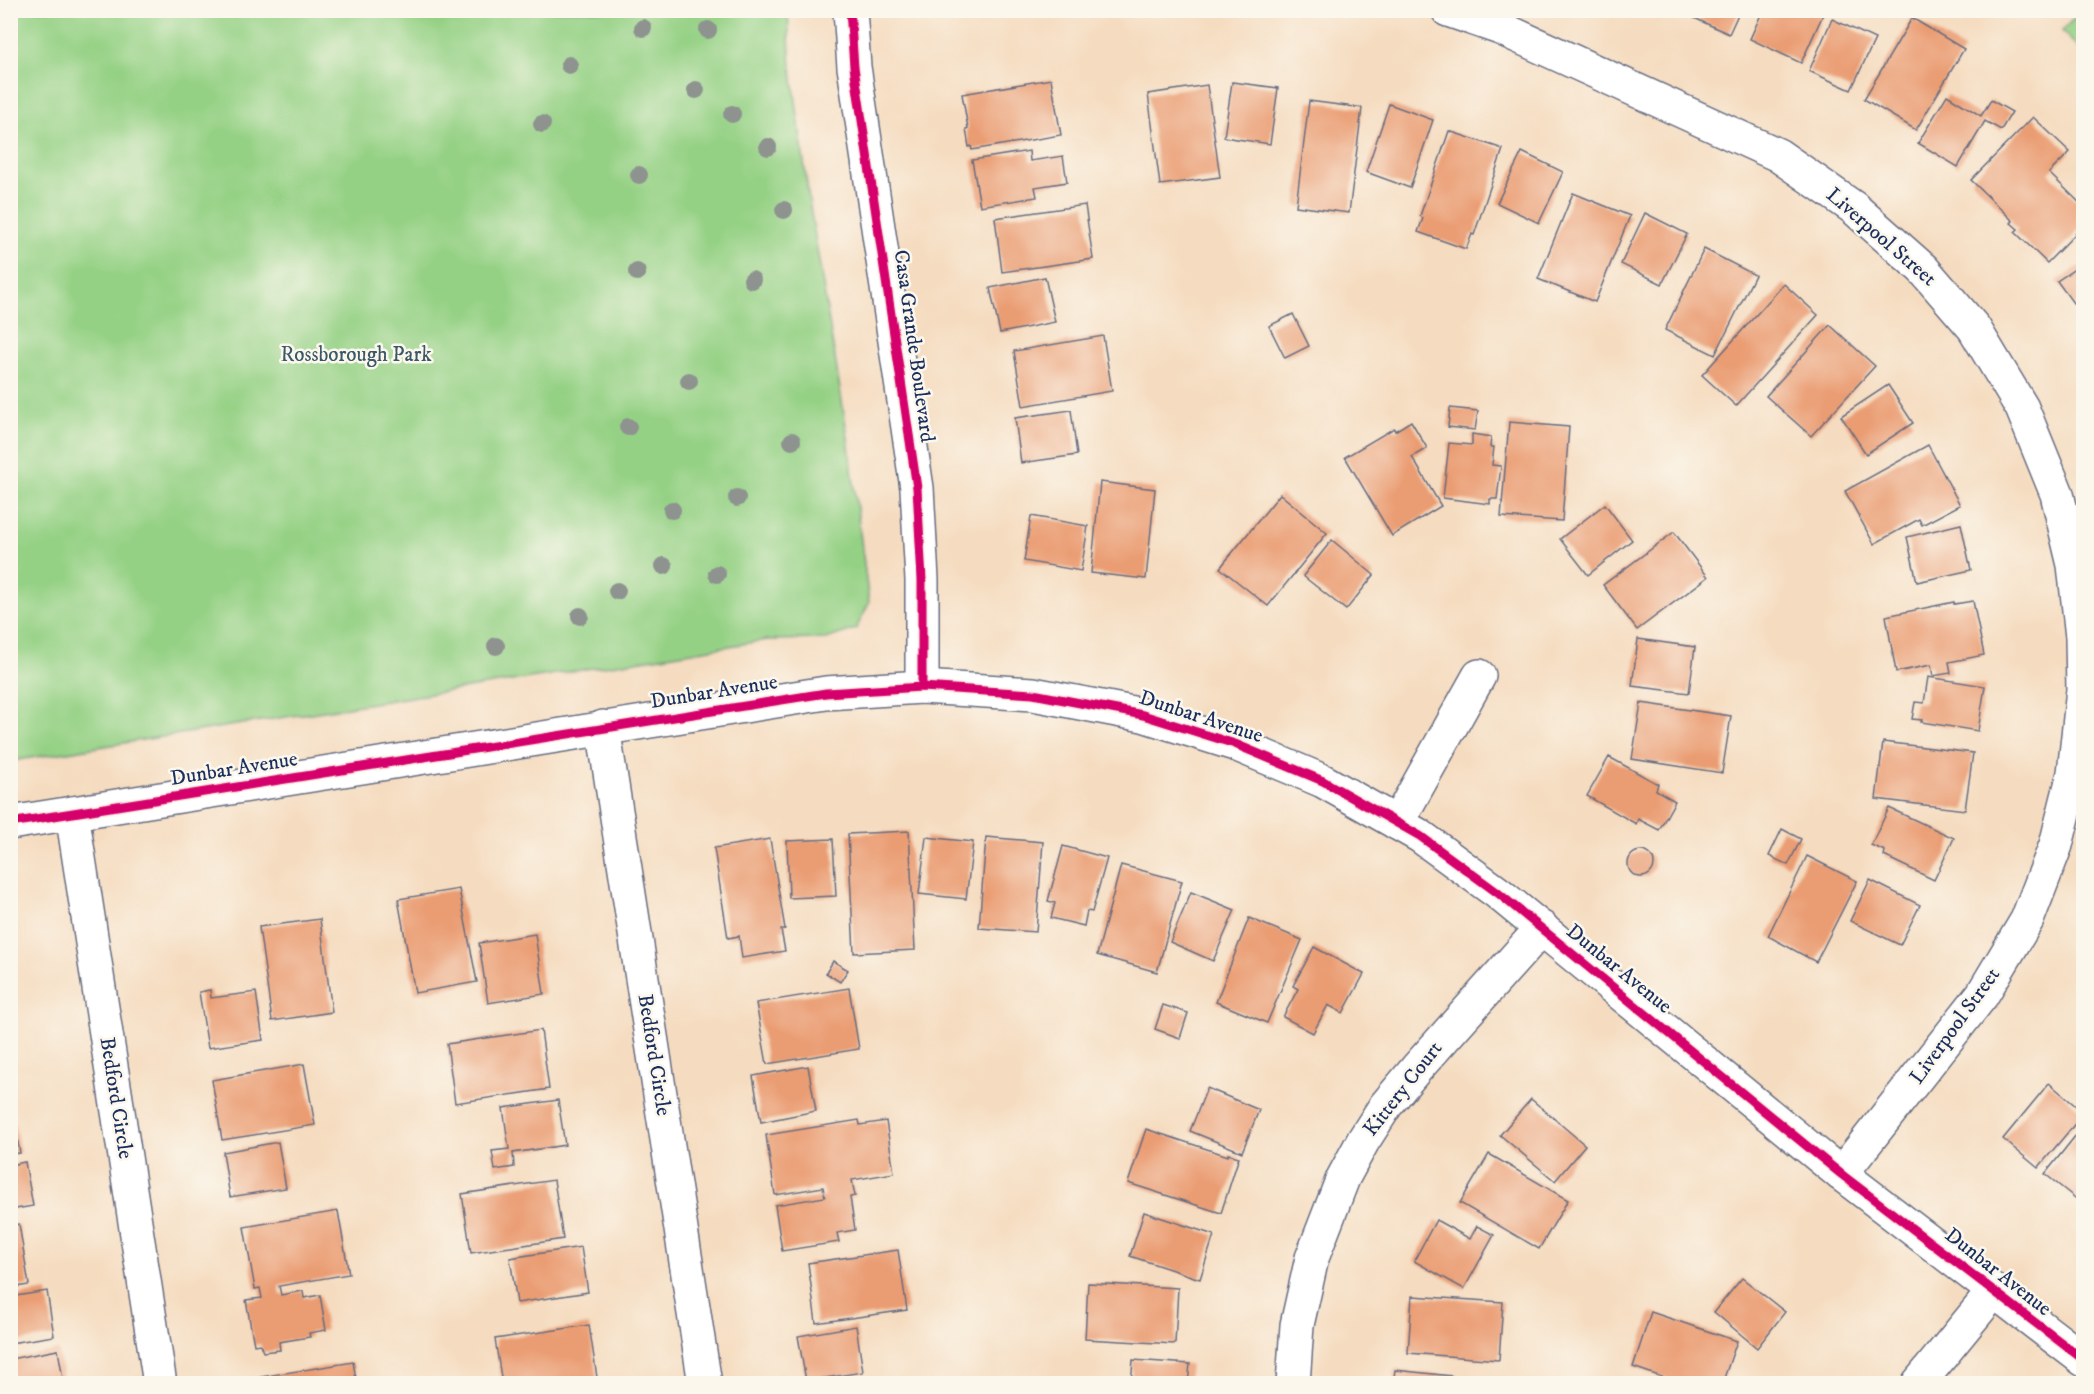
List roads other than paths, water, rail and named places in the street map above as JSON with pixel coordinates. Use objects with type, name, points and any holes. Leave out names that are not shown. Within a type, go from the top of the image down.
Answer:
[{"type":"street","name":"Casa Grande Boulevard","points":[[850,10],[854,67],[917,488],[922,580],[922,687]]},
{"type":"street","name":"Liverpool Street","points":[[1448,10],[1500,28],[1778,155],[1854,208],[1923,269],[1974,328],[2022,408],[2057,494],[2074,565],[2082,637],[2083,690],[2074,773],[2056,845],[2027,920],[1982,995],[1841,1174]]},
{"type":"street","points":[[1397,823],[1479,676]]},
{"type":"street","name":"Dunbar Avenue","points":[[10,823],[826,693],[922,687],[1033,694],[1143,716],[1235,744],[1323,781],[1420,836],[1498,892],[1841,1174],[2084,1360]]},
{"type":"street","name":"Bedford Circle","points":[[603,727],[705,1383]]},
{"type":"street","name":"Bedford Circle","points":[[72,813],[160,1383]]},
{"type":"street","name":"Kittery Court","points":[[1293,1383],[1297,1325],[1312,1258],[1343,1178],[1358,1150],[1386,1105],[1542,928]]},
{"type":"street","points":[[1918,1383],[1994,1291]]},
{"type":"park label","name":"Rossborough Park","points":[[356,355]]}]
